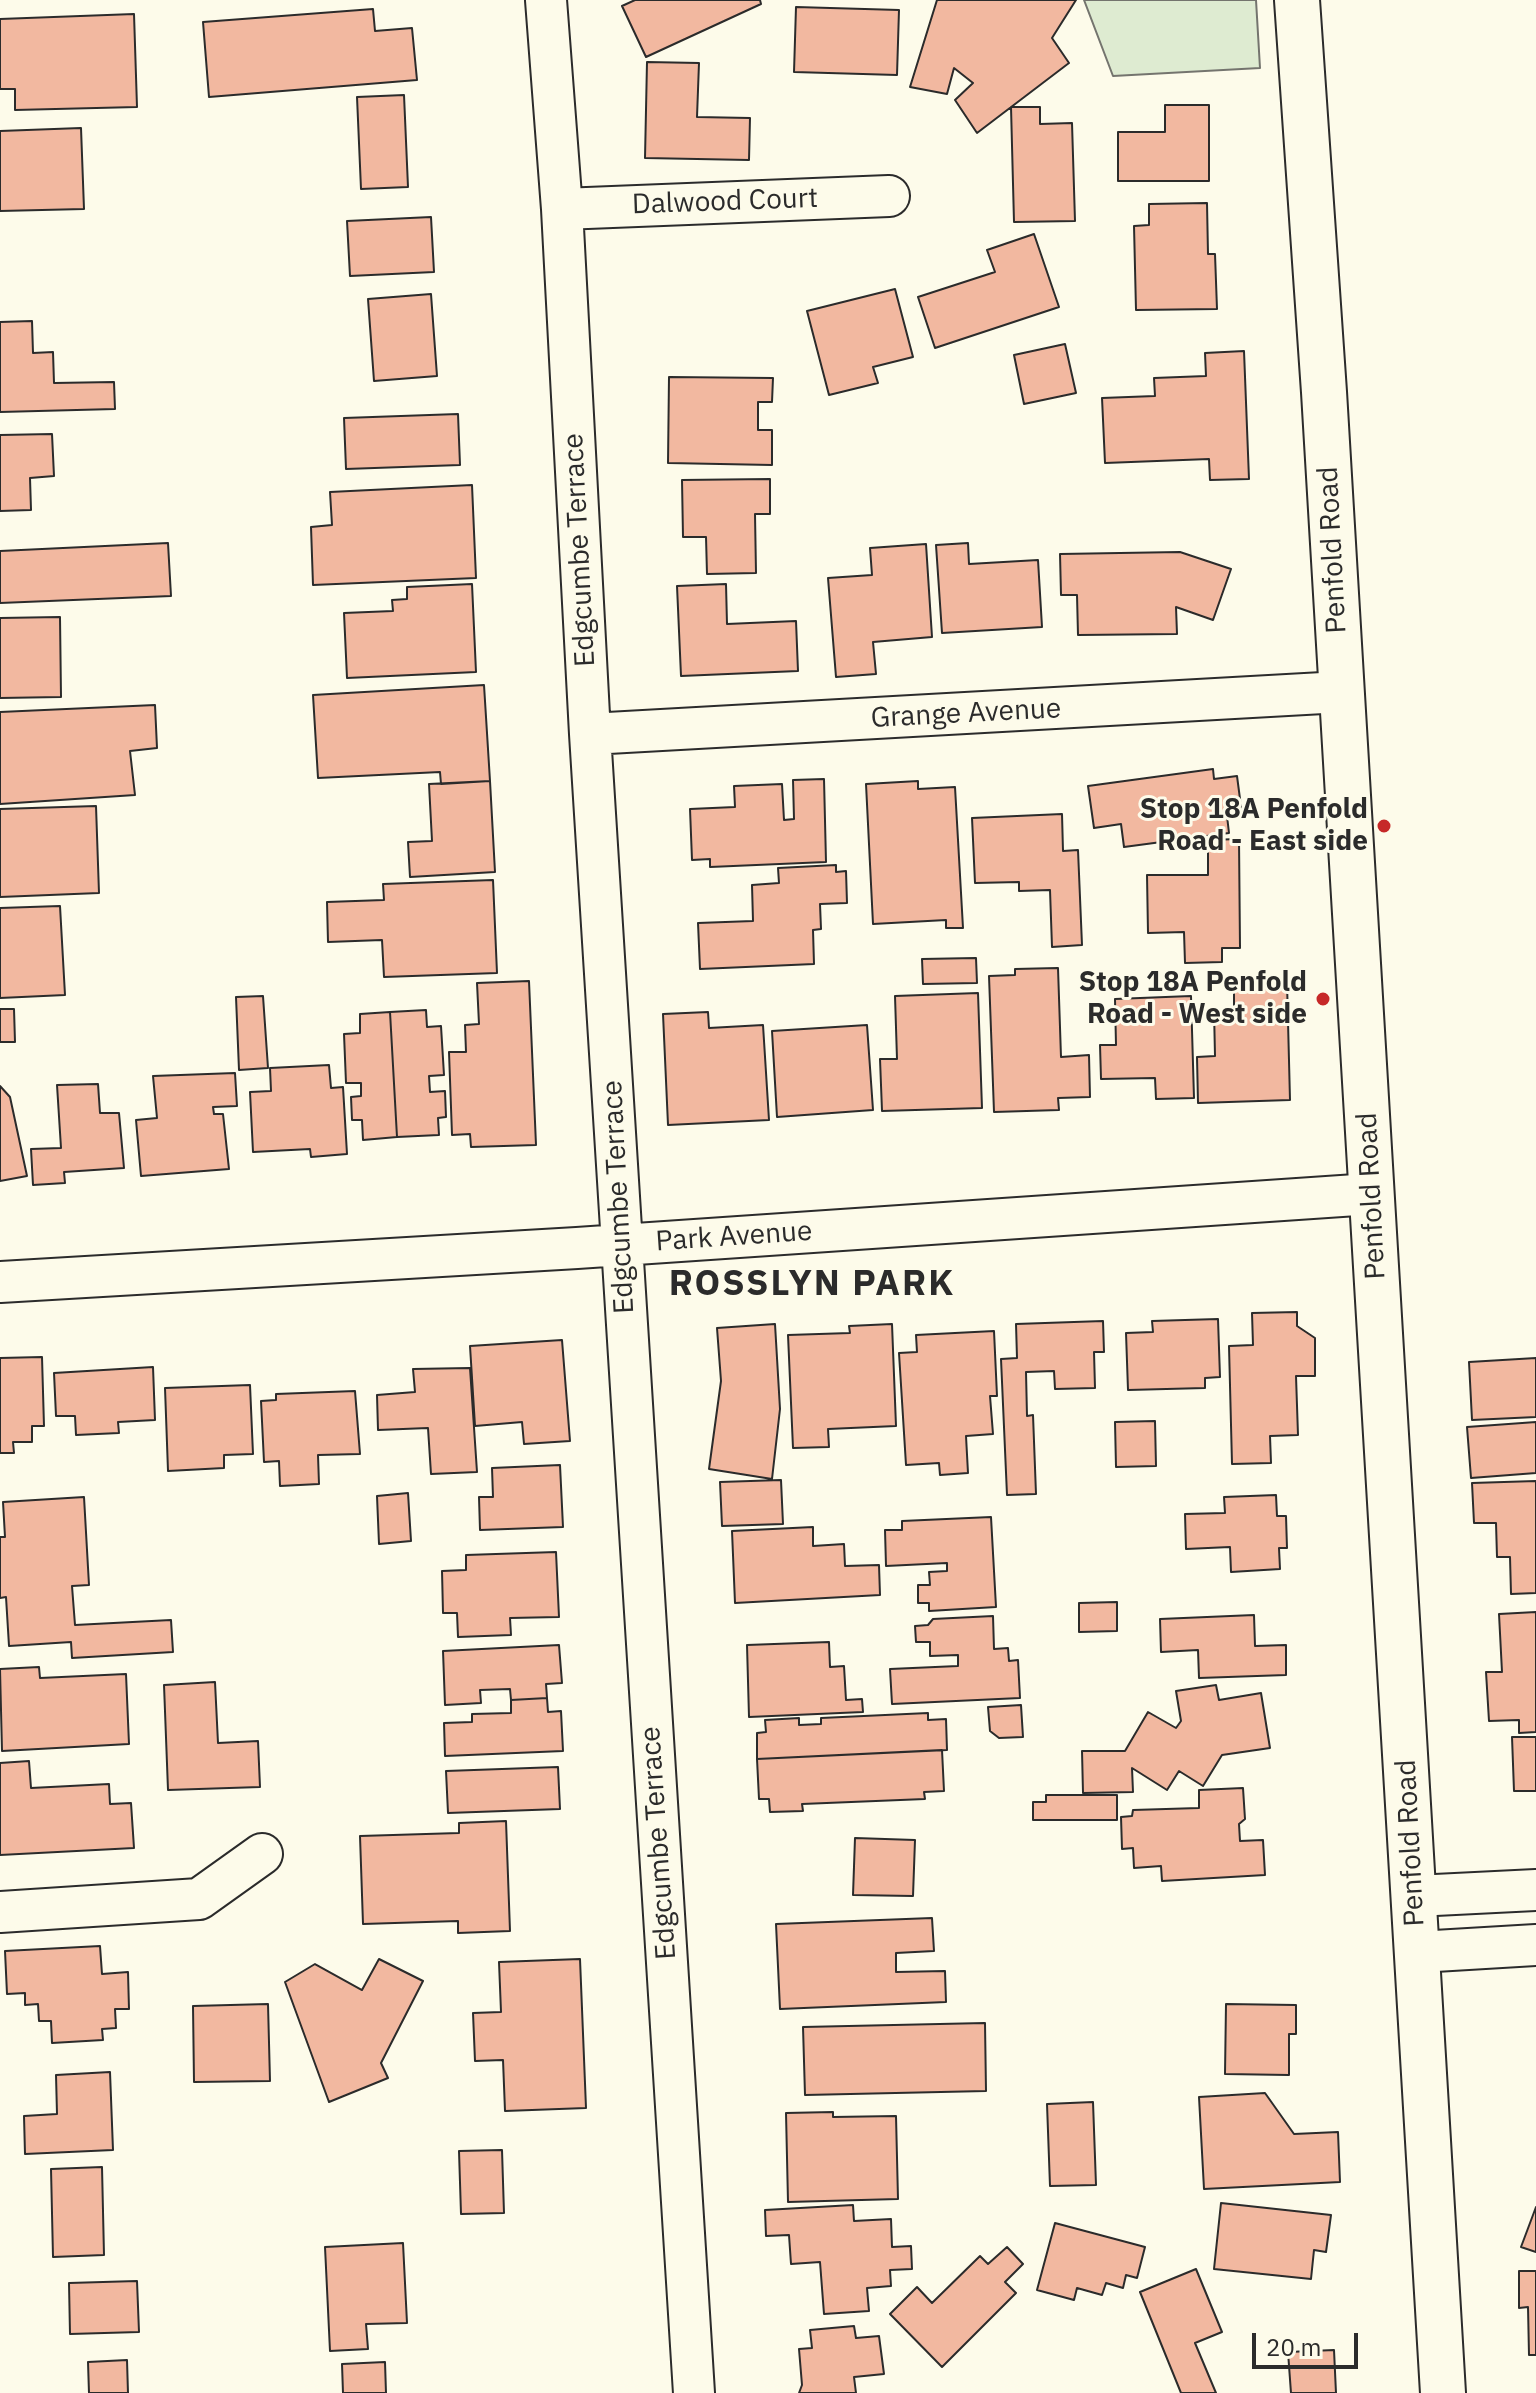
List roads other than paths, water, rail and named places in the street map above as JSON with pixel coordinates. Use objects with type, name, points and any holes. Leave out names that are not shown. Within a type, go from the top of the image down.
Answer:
[{"type":"main road","name":"Penfold Road","points":[[1297,0],[1443,2393]]},
{"type":"street","name":"Edgcumbe Terrace","points":[[546,0],[562,209],[590,734],[694,2393]]},
{"type":"street","name":"Dalwood Court","points":[[562,209],[889,196]]},
{"type":"street","name":"Grange Avenue","points":[[590,734],[1341,692]]},
{"type":"street","name":"Park Avenue","points":[[0,1282],[622,1245],[1371,1194]]},
{"type":"street","points":[[0,1912],[199,1899],[262,1854]]},
{"type":"street","points":[[1415,1896],[1536,1890]]},
{"type":"street","points":[[1418,1952],[1536,1945]]},
{"type":"place","name":"Stop 18A Penfold Road - East side","points":[[1384,826]]},
{"type":"place","name":"Stop 18A Penfold Road - West side","points":[[1323,999]]},
{"type":"district","name":"ROSSLYN PARK","points":[[812,1285]]}]
